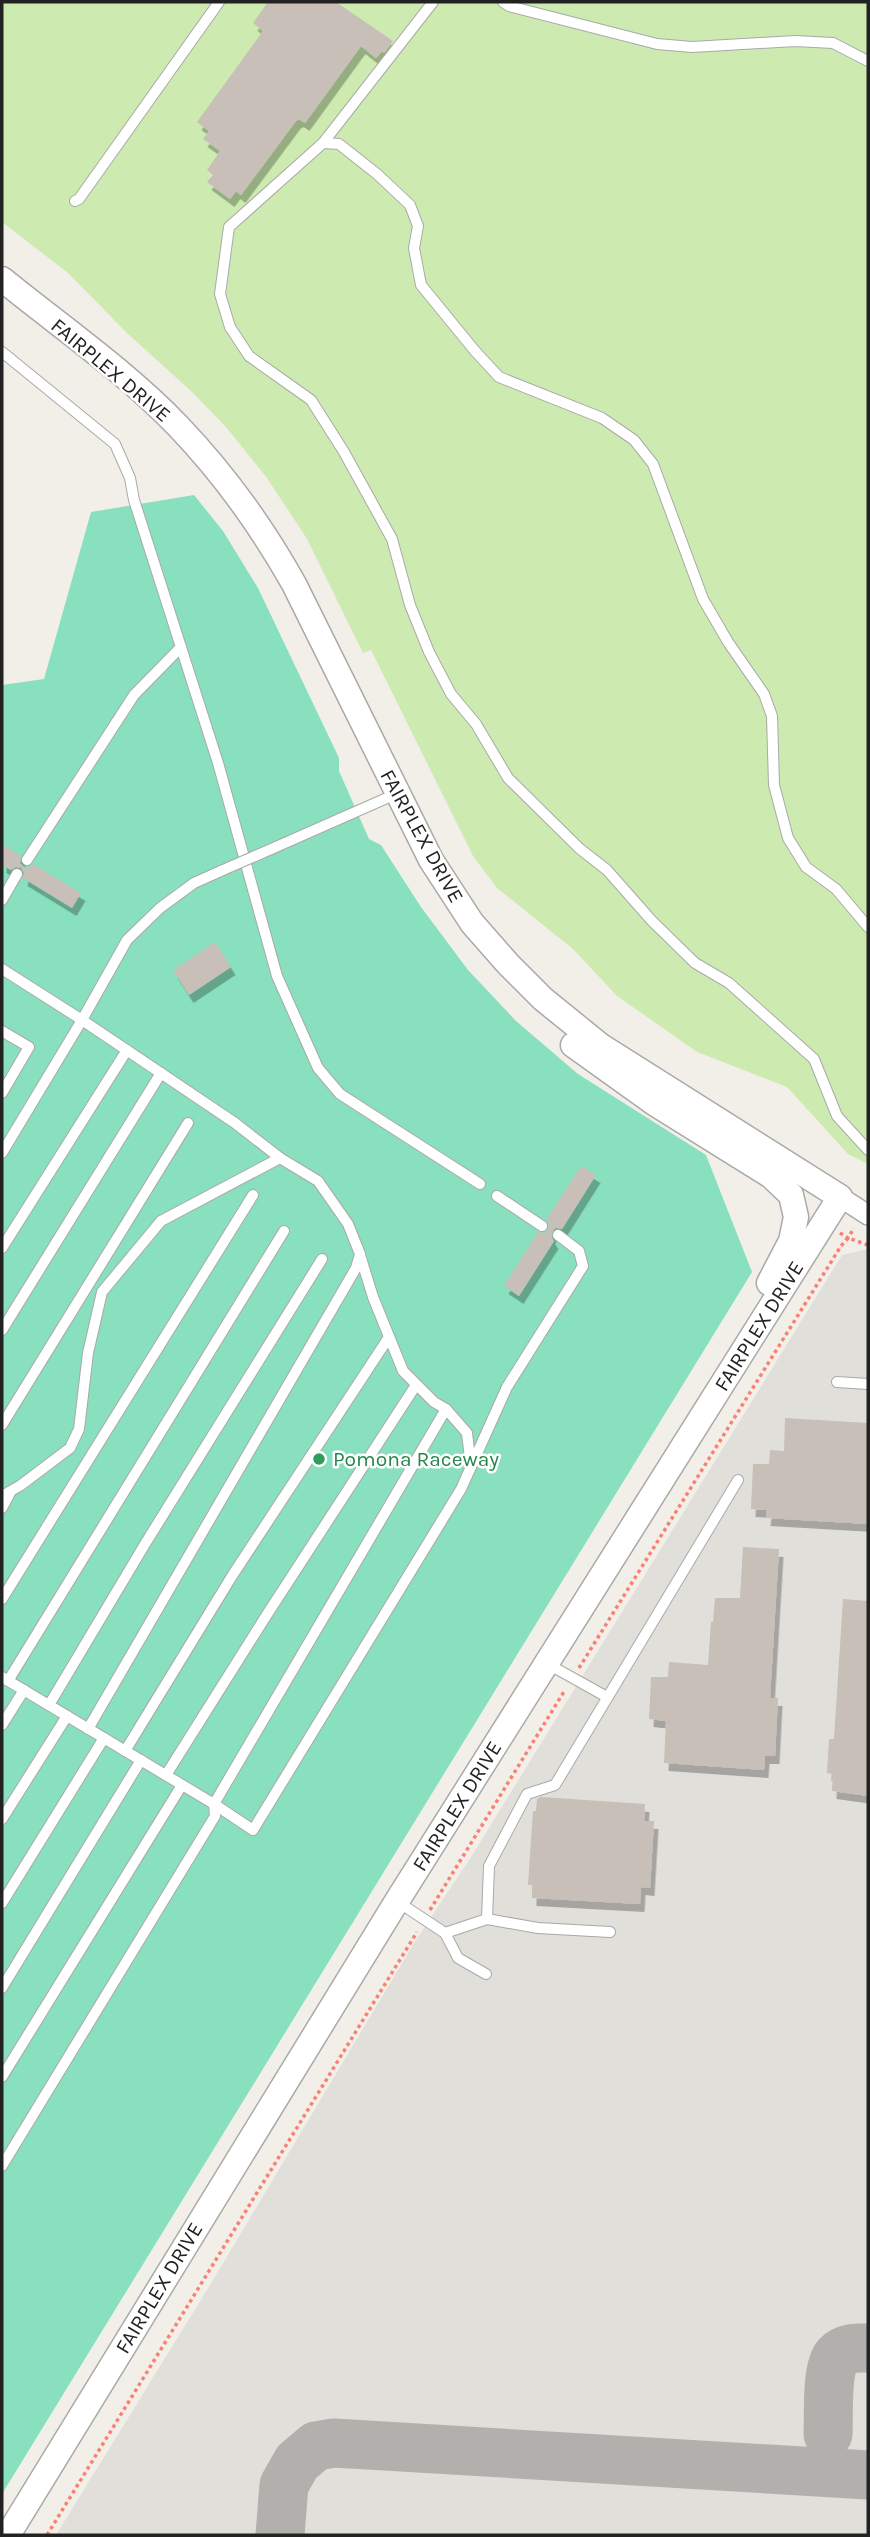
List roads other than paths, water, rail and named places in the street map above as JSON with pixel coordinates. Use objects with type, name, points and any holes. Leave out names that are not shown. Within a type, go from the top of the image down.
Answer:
[{"type":"street","name":"FAIRPLEX DRIVE","points":[[2,279],[137,388],[215,467],[284,566],[396,794],[436,868],[472,923],[508,964],[572,1024],[601,1046],[840,1197],[397,1901],[8,2535]]},
{"type":"street","points":[[436,868],[443,900],[511,986],[564,1038],[654,1104],[771,1176],[791,1195],[796,1217],[791,1241],[758,1306],[733,1367]]},
{"type":"street","points":[[840,1197],[868,1216]]},
{"type":"lane","points":[[75,201],[79,200],[219,2]]},
{"type":"lane","points":[[433,2],[323,143],[229,227],[220,294],[230,327],[249,356],[310,400],[344,452],[392,540],[410,605],[429,652],[452,694],[476,724],[508,778],[580,849],[607,870],[652,921],[695,963],[729,983],[814,1059],[837,1116],[868,1150]]},
{"type":"lane","points":[[503,2],[509,6],[657,44],[692,47],[795,41],[833,43],[868,61]]},
{"type":"lane","points":[[323,143],[339,144],[410,205],[418,226],[414,248],[421,285],[499,377],[601,418],[634,440],[653,464],[702,599],[764,694],[772,716],[774,785],[788,838],[806,867],[836,889],[868,927]]},
{"type":"lane","points":[[2,352],[115,444],[130,478],[134,500],[232,811],[277,976],[318,1068],[340,1094],[480,1184]]},
{"type":"lane","points":[[27,860],[134,695],[181,647]]},
{"type":"lane","points":[[2,1153],[127,940],[160,908],[194,883],[396,794]]},
{"type":"lane","points":[[2,900],[17,874]]},
{"type":"lane","points":[[2,970],[127,1050],[235,1123],[280,1158],[318,1181],[348,1224],[403,1371],[434,1402],[446,1409],[467,1433],[471,1467]]},
{"type":"lane","points":[[2,1031],[29,1047],[2,1093]]},
{"type":"lane","points":[[2,1248],[127,1050]]},
{"type":"lane","points":[[2,1330],[161,1073]]},
{"type":"lane","points":[[2,1425],[188,1123]]},
{"type":"lane","points":[[2,1508],[6,1493],[70,1448],[79,1429],[88,1353],[102,1292],[161,1221],[280,1158]]},
{"type":"lane","points":[[2,1599],[253,1195]]},
{"type":"lane","points":[[497,1196],[542,1226]]},
{"type":"lane","points":[[284,1231],[5,1679],[253,1830],[461,1489],[506,1387],[583,1266],[579,1251],[558,1235]]},
{"type":"lane","points":[[88,1729],[356,1268],[360,1254]]},
{"type":"lane","points":[[49,1705],[145,1544],[322,1259]]},
{"type":"lane","points":[[125,1751],[232,1576],[389,1337]]},
{"type":"lane","points":[[837,1382],[868,1384]]},
{"type":"lane","points":[[166,1775],[416,1385]]},
{"type":"lane","points":[[2,2166],[215,1816],[214,1804],[446,1409]]},
{"type":"lane","points":[[487,1919],[489,1866],[527,1794],[555,1785],[738,1480]]},
{"type":"lane","points":[[546,1663],[607,1697]]},
{"type":"lane","points":[[2,1725],[24,1690]]},
{"type":"lane","points":[[2,1819],[67,1716]]},
{"type":"lane","points":[[2,1903],[104,1738]]},
{"type":"lane","points":[[2,1988],[141,1760]]},
{"type":"lane","points":[[2,2077],[182,1785]]},
{"type":"lane","points":[[397,1901],[445,1933],[458,1958],[486,1974]]},
{"type":"lane","points":[[445,1933],[487,1919],[538,1928],[610,1932]]},
{"type":"place","name":"Pomona Raceway","points":[[319,1459]]}]
